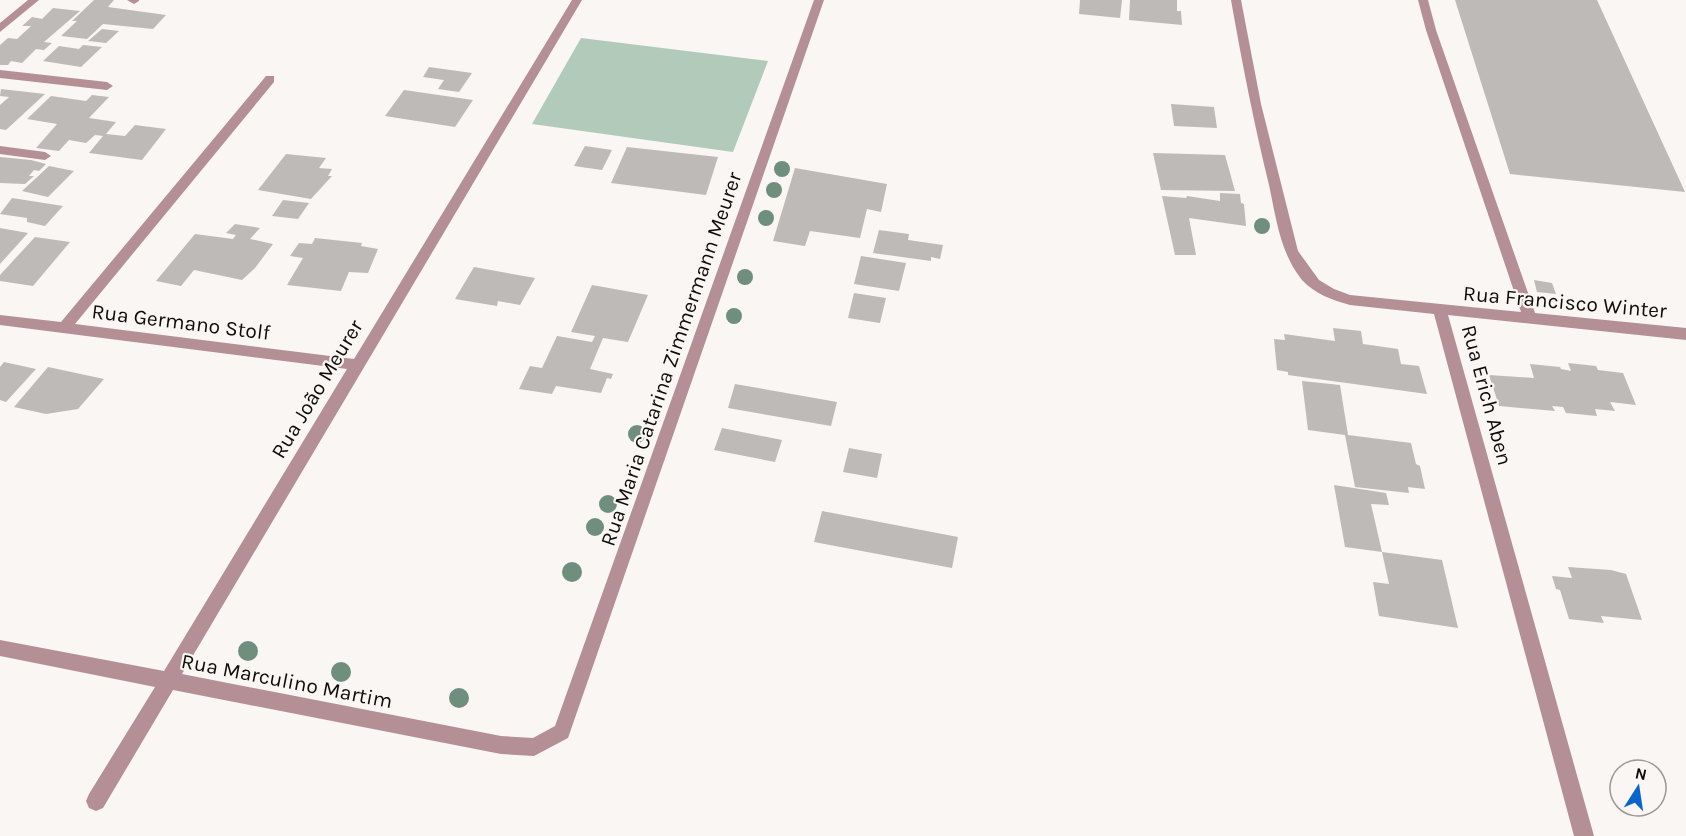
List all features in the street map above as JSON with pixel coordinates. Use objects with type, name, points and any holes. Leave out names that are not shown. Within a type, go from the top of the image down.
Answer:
[{"type":"street","points":[[0,29],[34,0]]},
{"type":"street","name":"Rua João Meurer","points":[[96,801],[577,0]]},
{"type":"street","name":"Rua Maria Catarina Zimmermann Meurer","points":[[562,732],[819,0]]},
{"type":"street","name":"Rua Erich Aben","points":[[1236,0],[1255,104],[1291,251],[1302,273],[1329,295],[1350,300],[1440,311],[1584,836]]},
{"type":"street","points":[[1423,0],[1431,30],[1530,319]]},
{"type":"street","points":[[0,74],[107,86]]},
{"type":"street","points":[[64,328],[270,79]]},
{"type":"street","points":[[0,150],[45,156]]},
{"type":"street","name":"Rua Francisco Winter","points":[[1440,311],[1686,334]]},
{"type":"street","name":"Rua Germano Stolf","points":[[0,320],[358,365]]},
{"type":"street","name":"Rua Marculino Martim","points":[[0,648],[501,745],[534,747],[562,732]]},
{"type":"green space","points":[[581,38],[768,61],[733,152],[532,124]]},
{"type":"building","points":[[94,0],[114,0],[108,7],[166,15],[153,29],[103,24],[87,39],[61,36],[77,21],[72,21]]},
{"type":"building","points":[[1080,0],[1122,0],[1120,18],[1079,14]]},
{"type":"building","points":[[1130,0],[1177,0],[1177,11],[1181,11],[1182,25],[1129,20]]},
{"type":"building","points":[[1455,0],[1597,0],[1685,192],[1510,174]]},
{"type":"building","points":[[53,8],[80,11],[44,42],[52,43],[44,50],[36,49],[22,63],[11,61],[8,65],[0,65],[0,45],[8,38],[17,39],[31,26],[22,26],[32,17],[42,19]]},
{"type":"building","points":[[102,29],[119,31],[106,43],[88,41]]},
{"type":"building","points":[[83,45],[102,47],[81,67],[43,61],[59,46],[79,49]]},
{"type":"building","points":[[429,67],[472,73],[459,92],[438,89],[444,80],[423,77]]},
{"type":"building","points":[[1,89],[45,94],[6,130],[0,129],[0,105],[9,97],[0,96]]},
{"type":"building","points":[[404,90],[473,100],[455,127],[385,116]]},
{"type":"building","points":[[92,95],[109,97],[89,118],[116,122],[106,134],[125,136],[135,125],[166,129],[142,160],[89,153],[103,136],[95,135],[86,143],[69,140],[59,151],[36,148],[57,124],[27,119],[51,96],[86,101]]},
{"type":"building","points":[[1171,104],[1214,107],[1217,128],[1174,126]]},
{"type":"building","points":[[585,146],[612,150],[602,170],[574,166]]},
{"type":"building","points":[[627,147],[718,157],[706,195],[611,183]]},
{"type":"building","points":[[1153,153],[1225,155],[1235,191],[1161,190]]},
{"type":"building","points":[[286,154],[326,158],[319,168],[332,169],[328,176],[332,176],[311,199],[258,190]]},
{"type":"building","points":[[0,157],[46,164],[39,171],[34,170],[29,176],[34,176],[25,184],[0,183]]},
{"type":"building","points":[[49,166],[74,171],[48,197],[22,191]]},
{"type":"building","points":[[795,168],[887,184],[881,212],[867,209],[860,238],[810,231],[805,246],[773,241]]},
{"type":"building","points":[[1220,193],[1240,194],[1241,203],[1244,204],[1246,226],[1189,218],[1196,255],[1175,255],[1162,196],[1186,198],[1187,196],[1220,201]]},
{"type":"building","points":[[12,198],[63,206],[45,226],[27,222],[27,218],[0,214]]},
{"type":"building","points":[[283,200],[309,203],[298,219],[272,216]]},
{"type":"building","points":[[235,224],[260,228],[250,239],[273,244],[255,268],[242,280],[194,270],[181,286],[156,281],[195,234],[233,239],[236,235],[226,233]]},
{"type":"building","points":[[0,228],[28,233],[0,264]]},
{"type":"building","points":[[879,230],[909,234],[908,240],[943,245],[940,259],[931,257],[931,261],[873,253]]},
{"type":"building","points":[[35,237],[70,242],[33,286],[0,281],[0,275]]},
{"type":"building","points":[[315,238],[362,243],[361,246],[378,249],[368,273],[349,272],[341,291],[287,285],[303,258],[290,256],[299,243],[312,244]]},
{"type":"building","points":[[861,256],[906,263],[899,291],[854,284]]},
{"type":"building","points":[[474,267],[535,278],[520,305],[498,301],[497,306],[455,299]]},
{"type":"building","points":[[1534,280],[1552,283],[1556,294],[1537,292]]},
{"type":"building","points":[[592,285],[648,295],[628,342],[603,338],[590,369],[613,374],[611,379],[607,378],[601,393],[556,386],[552,394],[519,389],[530,366],[542,368],[557,336],[592,342],[595,336],[571,332]]},
{"type":"building","points":[[854,293],[886,298],[880,323],[848,318]]},
{"type":"building","points":[[1333,328],[1361,331],[1363,344],[1398,349],[1401,364],[1419,366],[1427,394],[1288,375],[1288,372],[1277,370],[1274,339],[1285,340],[1284,334],[1335,341]]},
{"type":"building","points":[[4,362],[36,369],[6,402],[0,400],[0,367]]},
{"type":"building","points":[[1568,363],[1596,366],[1598,370],[1623,373],[1636,405],[1610,402],[1615,411],[1595,409],[1597,416],[1566,413],[1563,407],[1552,406],[1555,411],[1499,406],[1489,375],[1534,378],[1530,364],[1560,367],[1571,371]]},
{"type":"building","points":[[48,367],[104,379],[78,409],[46,414],[14,407]]},
{"type":"building","points":[[1302,381],[1340,385],[1348,435],[1411,443],[1416,464],[1420,466],[1425,489],[1408,487],[1409,493],[1355,487],[1345,435],[1308,430]]},
{"type":"building","points":[[735,384],[837,402],[831,426],[728,408]]},
{"type":"building","points":[[722,428],[782,440],[775,462],[714,450]]},
{"type":"building","points":[[849,448],[882,454],[877,478],[843,472]]},
{"type":"building","points":[[1334,485],[1386,493],[1389,505],[1371,504],[1382,552],[1345,547]]},
{"type":"building","points":[[822,511],[958,537],[952,568],[814,542]]},
{"type":"building","points":[[1382,552],[1442,560],[1458,628],[1379,616],[1373,582],[1389,584]]},
{"type":"building","points":[[1568,567],[1611,570],[1626,574],[1642,620],[1601,616],[1604,623],[1569,619],[1560,590],[1556,589],[1552,576],[1572,578]]}]
